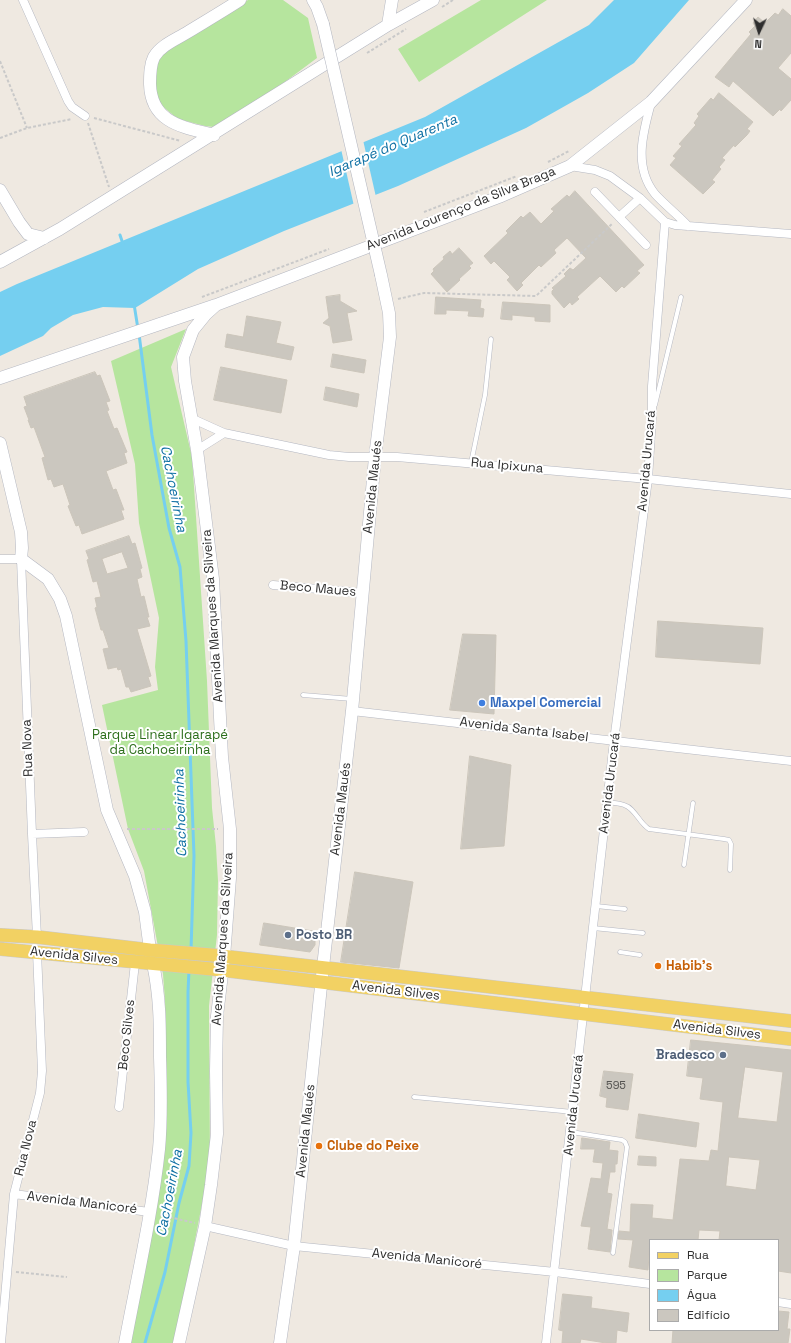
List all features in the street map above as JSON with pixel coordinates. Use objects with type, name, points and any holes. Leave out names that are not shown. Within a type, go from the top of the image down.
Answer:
[{"type":"main road","name":"Avenida Silves","points":[[0,935],[37,937],[155,950],[322,982],[791,1039]]},
{"type":"main road","name":"Avenida Silves","points":[[0,949],[135,963],[218,963],[323,967],[585,999],[791,1021]]},
{"type":"street","points":[[23,0],[68,101],[72,107],[86,116]]},
{"type":"street","points":[[214,135],[186,128],[168,120],[155,108],[150,95],[150,72],[154,57],[165,46],[240,0]]},
{"type":"street","points":[[302,0],[315,4]]},
{"type":"street","points":[[388,26],[392,0]]},
{"type":"street","points":[[0,262],[44,238],[112,197],[388,26],[433,0]]},
{"type":"street","name":"Avenida Lourenço da Silva Braga","points":[[0,378],[216,305],[499,197],[570,166],[651,102],[746,0]]},
{"type":"street","name":"Avenida Maués","points":[[280,1343],[294,1246],[323,967],[353,705],[375,457],[390,337],[389,313],[381,275],[323,24],[315,4]]},
{"type":"street","points":[[651,102],[642,140],[642,162],[646,178],[655,193],[688,226]]},
{"type":"street","points":[[570,166],[595,170],[610,176],[640,198],[665,222],[675,225],[791,234]]},
{"type":"street","points":[[0,190],[28,234],[44,238]]},
{"type":"street","points":[[595,192],[646,245]]},
{"type":"street","points":[[619,217],[640,198]]},
{"type":"street","name":"Avenida Urucará","points":[[546,1343],[614,741],[648,479],[652,417],[652,386],[665,222]]},
{"type":"street","name":"Avenida Marques da Silveira","points":[[179,1343],[211,1185],[217,1134],[216,1042],[218,963],[230,878],[230,829],[222,757],[213,579],[198,450],[185,381],[183,356],[193,330],[206,314],[216,305]]},
{"type":"street","name":"Rua Ipixuna","points":[[193,419],[224,433],[329,455],[349,457],[397,457],[471,463],[791,494]]},
{"type":"street","points":[[198,450],[224,433]]},
{"type":"street","name":"Rua Nova","points":[[0,443],[21,532],[37,937]]},
{"type":"street","points":[[0,559],[21,559],[48,579],[60,599],[66,616],[107,810],[135,876],[155,950]]},
{"type":"street","name":"Beco Maues","points":[[273,586],[363,593]]},
{"type":"street","name":"Avenida Santa Isabel","points":[[353,705],[614,741],[791,761]]},
{"type":"street","points":[[32,834],[84,832]]},
{"type":"street","name":"Rua Nova","points":[[2,1343],[4,1271],[14,1194],[40,1093],[42,1046],[38,952]]},
{"type":"street","name":"Beco Silves","points":[[119,1107],[135,963]]},
{"type":"street","points":[[125,1343],[159,1148],[161,1107],[160,1009],[156,964]]},
{"type":"street","name":"Avenida Manicoré","points":[[14,1194],[149,1212]]},
{"type":"street","name":"Avenida Manicoré","points":[[202,1225],[294,1246],[555,1272],[649,1284]]},
{"type":"street","points":[[779,1302],[791,1304]]},
{"type":"lane","points":[[652,417],[681,297]]},
{"type":"lane","points":[[471,463],[485,395],[491,339]]},
{"type":"lane","name":"Avenida Santa Isabel","points":[[303,695],[353,705]]},
{"type":"lane","points":[[608,802],[625,805],[633,810],[643,825],[649,829],[729,840],[731,844],[730,870]]},
{"type":"lane","points":[[684,865],[693,803]]},
{"type":"lane","points":[[596,906],[625,909]]},
{"type":"lane","points":[[593,928],[643,933]]},
{"type":"lane","points":[[620,952],[640,955]]},
{"type":"lane","points":[[414,1097],[573,1112]]},
{"type":"lane","points":[[571,1132],[622,1140],[625,1142],[627,1147],[613,1253]]},
{"type":"path","points":[[0,61],[27,128]]},
{"type":"path","points":[[86,116],[112,197]]},
{"type":"path","points":[[0,138],[27,128],[86,116],[196,145]]},
{"type":"path","points":[[545,164],[569,151]]},
{"type":"path","points":[[421,213],[517,176]]},
{"type":"path","points":[[387,302],[424,293],[536,296],[619,217]]},
{"type":"path","points":[[195,299],[334,247]]},
{"type":"path","points":[[115,829],[172,828],[217,830]]},
{"type":"path","points":[[162,1215],[202,1225]]},
{"type":"path","points":[[4,1271],[67,1276]]},
{"type":"green space","points":[[248,0],[283,0],[308,18],[317,58],[223,128],[205,126],[178,119],[156,101],[152,80],[161,55]]},
{"type":"green space","points":[[481,0],[547,0],[419,82],[398,49]]},
{"type":"green space","name":"Parque Linear Igarapé da Cachoeirinha","points":[[186,329],[171,367],[192,457],[207,681],[212,808],[218,881],[217,935],[209,1006],[210,1163],[175,1343],[130,1343],[167,1105],[165,1001],[163,974],[144,871],[128,829],[102,705],[158,690],[155,667],[159,618],[139,523],[135,464],[111,361]]},
{"type":"water","name":"Igarapé do Quarenta","points":[[614,0],[689,0],[634,63],[588,93],[526,128],[398,186],[284,231],[198,269],[135,308],[103,307],[73,315],[51,328],[43,336],[0,356],[0,292],[425,117],[589,25]]},
{"type":"pier","points":[[363,140],[376,197],[354,206],[341,149]]},
{"type":"building","points":[[783,9],[791,16],[791,53],[778,68],[791,79],[791,100],[781,111],[780,109],[773,116],[733,81],[729,87],[715,77],[751,34],[749,32],[755,26],[753,23],[758,17],[765,23],[775,13],[778,15]]},
{"type":"building","points":[[719,93],[753,122],[747,129],[750,131],[747,135],[735,147],[734,145],[722,158],[725,160],[719,167],[721,169],[712,180],[715,182],[703,194],[670,165],[676,158],[673,156],[682,146],[679,144],[696,125],[694,123],[699,116],[697,114],[711,98],[713,100]]},
{"type":"building","points":[[575,191],[644,265],[637,271],[640,273],[624,288],[622,286],[616,292],[600,276],[577,297],[579,299],[572,305],[570,302],[564,308],[552,294],[554,289],[552,288],[566,276],[564,274],[570,268],[573,270],[586,258],[567,238],[554,250],[556,253],[541,267],[539,265],[521,283],[523,285],[517,291],[507,280],[510,277],[494,261],[491,264],[484,256],[508,233],[506,231],[521,216],[523,218],[530,212],[541,224],[554,211],[551,209],[567,195],[569,197]]},
{"type":"building","points":[[459,248],[473,263],[469,266],[471,268],[447,292],[431,274],[434,271],[433,269],[444,259],[443,257],[450,251],[452,254]]},
{"type":"building","points":[[340,295],[340,301],[357,311],[347,313],[352,340],[333,343],[330,326],[323,323],[329,318],[326,297]]},
{"type":"building","points":[[436,297],[481,300],[480,308],[484,309],[483,317],[468,316],[469,311],[446,310],[446,314],[435,314]]},
{"type":"building","points":[[503,302],[550,305],[550,322],[535,321],[535,317],[512,315],[512,320],[501,319]]},
{"type":"building","points":[[247,316],[281,322],[276,343],[294,347],[291,360],[225,347],[227,334],[243,337]]},
{"type":"building","points":[[333,354],[366,360],[364,373],[331,367]]},
{"type":"building","points":[[221,367],[287,380],[281,413],[214,400]]},
{"type":"building","points":[[95,372],[97,376],[100,375],[110,401],[106,402],[109,410],[107,411],[114,429],[117,428],[127,452],[124,453],[127,463],[106,471],[113,490],[116,489],[124,510],[121,510],[124,519],[82,534],[79,525],[76,526],[68,506],[70,505],[63,484],[54,487],[51,479],[48,480],[42,458],[45,457],[34,427],[31,428],[28,420],[24,407],[27,406],[24,397]]},
{"type":"building","points":[[326,387],[359,394],[357,407],[324,400]]},
{"type":"building","points":[[129,536],[132,544],[135,543],[142,568],[140,569],[142,577],[137,579],[141,597],[144,596],[150,626],[137,629],[151,676],[148,677],[151,686],[131,692],[129,687],[126,687],[121,669],[118,670],[117,667],[108,669],[103,649],[109,648],[103,630],[101,630],[95,608],[97,607],[95,598],[101,597],[97,581],[93,582],[86,551]],"holes":[[[122,552],[128,568],[107,574],[102,559]]]},
{"type":"building","points":[[658,621],[763,628],[760,664],[656,657]]},
{"type":"building","points":[[463,634],[496,635],[494,714],[450,710]]},
{"type":"building","points":[[470,756],[511,765],[504,846],[461,849]]},
{"type":"building","points":[[355,872],[413,882],[399,968],[341,962]]},
{"type":"building","name":"Posto BR","points":[[264,923],[313,931],[315,945],[310,952],[260,945]]},
{"type":"building","points":[[691,1040],[791,1050],[791,1273],[779,1271],[779,1239],[719,1239],[720,1231],[699,1230],[698,1239],[649,1239],[648,1270],[629,1267],[633,1240],[618,1239],[619,1231],[630,1232],[631,1204],[653,1205],[652,1218],[673,1220],[680,1159],[709,1161],[711,1150],[718,1151],[723,1102],[700,1099],[703,1078],[687,1076]],"holes":[[[745,1067],[783,1072],[777,1122],[738,1118]],[[729,1157],[760,1160],[756,1190],[726,1186]]]},
{"type":"building","points":[[604,1071],[633,1074],[628,1110],[606,1107],[607,1098],[600,1096]]},
{"type":"building","points":[[639,1114],[699,1123],[696,1147],[636,1138]]},
{"type":"building","points":[[582,1138],[610,1142],[609,1150],[618,1151],[615,1172],[610,1172],[607,1193],[612,1194],[607,1229],[612,1230],[610,1252],[588,1249],[591,1227],[581,1226],[591,1178],[601,1179],[603,1163],[593,1162],[595,1149],[581,1149]]},
{"type":"building","points":[[639,1156],[656,1157],[656,1166],[638,1165]]},
{"type":"building","points":[[563,1294],[592,1297],[591,1308],[629,1313],[627,1332],[617,1330],[616,1343],[581,1339],[580,1343],[562,1343],[563,1331],[559,1330]]},
{"type":"building","points":[[779,1311],[789,1312],[787,1329],[790,1329],[788,1343],[672,1343],[673,1331],[779,1331]]},
{"type":"waterway","points":[[120,235],[123,244]]},
{"type":"waterway","name":"Cachoeirinha","points":[[134,304],[138,329]]},
{"type":"waterway","name":"Cachoeirinha","points":[[139,334],[152,435],[169,528],[180,567],[186,641],[194,856],[191,950]]},
{"type":"waterway","name":"Cachoeirinha","points":[[145,1343],[165,1272],[179,1203],[189,1166],[191,1133],[188,1082],[189,970]]},
{"type":"place","name":"Maxpel Comercial","points":[[482,703]]},
{"type":"place","name":"Posto BR","points":[[288,935]]},
{"type":"place","name":"Habib's","points":[[658,966]]},
{"type":"place","name":"Bradesco","points":[[723,1055]]},
{"type":"place","name":"Clube do Peixe","points":[[319,1146]]}]
